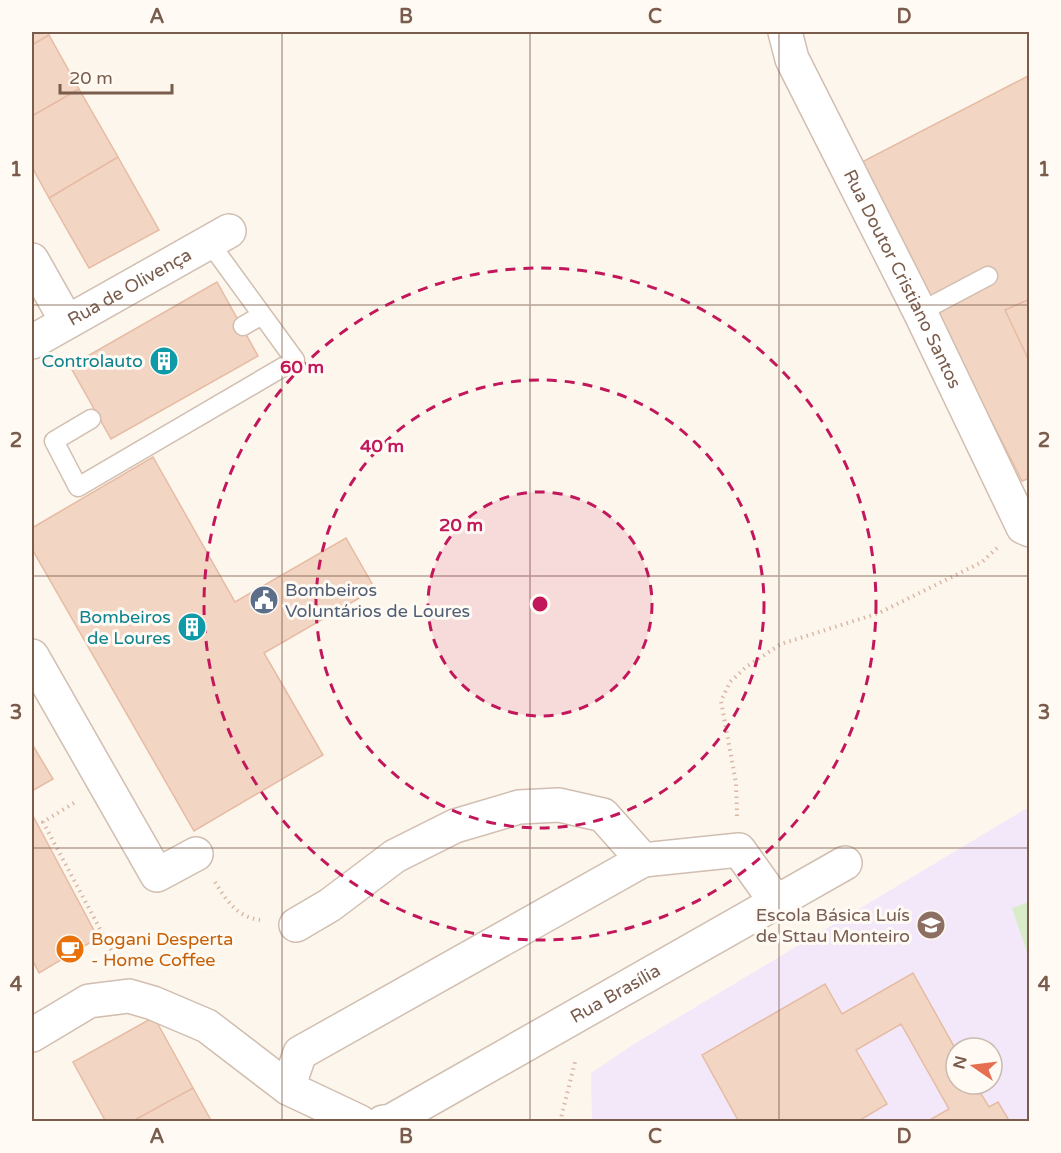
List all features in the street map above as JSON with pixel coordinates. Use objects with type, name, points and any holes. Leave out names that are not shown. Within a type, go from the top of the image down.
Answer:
[{"type":"street","name":"Rua Doutor Cristiano Santos","points":[[785,32],[792,59],[1026,528]]},
{"type":"street","name":"Rua de Olivença","points":[[32,342],[219,236]]},
{"type":"street","points":[[32,260],[67,322]]},
{"type":"street","points":[[36,673],[157,875],[196,854]]},
{"type":"street","points":[[296,925],[330,905],[395,856],[455,826],[519,807],[559,805],[603,815],[644,860]]},
{"type":"street","points":[[288,1088],[300,1053],[644,860],[739,850],[776,902]]},
{"type":"street","name":"Rua Brasília","points":[[383,1122],[391,1121],[845,863]]},
{"type":"street","points":[[32,1035],[89,1001],[129,996],[153,1003],[207,1026],[288,1088],[360,1122]]},
{"type":"lane","points":[[91,419],[54,441],[78,487],[295,360],[262,315],[219,236]]},
{"type":"lane","points":[[920,312],[988,276]]},
{"type":"lane","points":[[243,326],[262,315]]},
{"type":"path","points":[[739,850],[736,783],[721,701],[730,682],[746,667],[781,644],[879,613],[982,562],[1026,528]]},
{"type":"path","points":[[43,822],[112,950]]},
{"type":"path","points":[[196,854],[229,904],[251,919],[296,925]]},
{"type":"path","points":[[560,1122],[588,1008]]},
{"type":"shaded area","name":"Escola Básica Luís de Sttau Monteiro","points":[[1029,807],[1029,1121],[592,1121],[591,1073],[634,1044]]},
{"type":"green space","points":[[1030,902],[1029,958],[1012,908]]},
{"type":"building","points":[[32,32],[47,32],[49,35],[32,45]]},
{"type":"building","points":[[49,35],[79,89],[32,116],[32,45]]},
{"type":"building","points":[[1030,75],[1030,478],[1022,481],[860,163]]},
{"type":"building","points":[[79,89],[118,157],[49,198],[32,167],[32,116]]},
{"type":"building","points":[[118,157],[159,230],[89,268],[49,198]]},
{"type":"building","name":"Controlauto","points":[[217,282],[258,356],[111,439],[70,366]]},
{"type":"building","points":[[1030,299],[1030,363],[1005,310]]},
{"type":"building","name":"Bombeiros de Loures","points":[[153,457],[235,602],[346,538],[375,589],[264,653],[323,755],[194,831],[32,549],[32,528]]},
{"type":"building","points":[[32,744],[53,779],[32,791]]},
{"type":"building","points":[[32,814],[98,938],[39,973],[32,959]]},
{"type":"building","points":[[913,973],[948,1036],[944,1036],[944,1096],[982,1096],[989,1107],[998,1102],[1010,1122],[926,1122],[949,1109],[901,1024],[856,1050],[887,1104],[857,1122],[739,1122],[702,1055],[825,984],[842,1014]]},
{"type":"building","points":[[154,1017],[193,1088],[131,1122],[106,1122],[73,1062]]},
{"type":"building","points":[[193,1088],[212,1122],[131,1122]]},
{"type":"place","name":"Controlauto","points":[[164,361]]},
{"type":"place","name":"Bombeiros Voluntários de Loures","points":[[264,600]]},
{"type":"place","name":"Bombeiros de Loures","points":[[192,627]]},
{"type":"place","name":"Escola Básica Luís de Sttau Monteiro","points":[[931,925]]},
{"type":"place","name":"Bogani Desperta - Home Coffee","points":[[70,949]]}]
